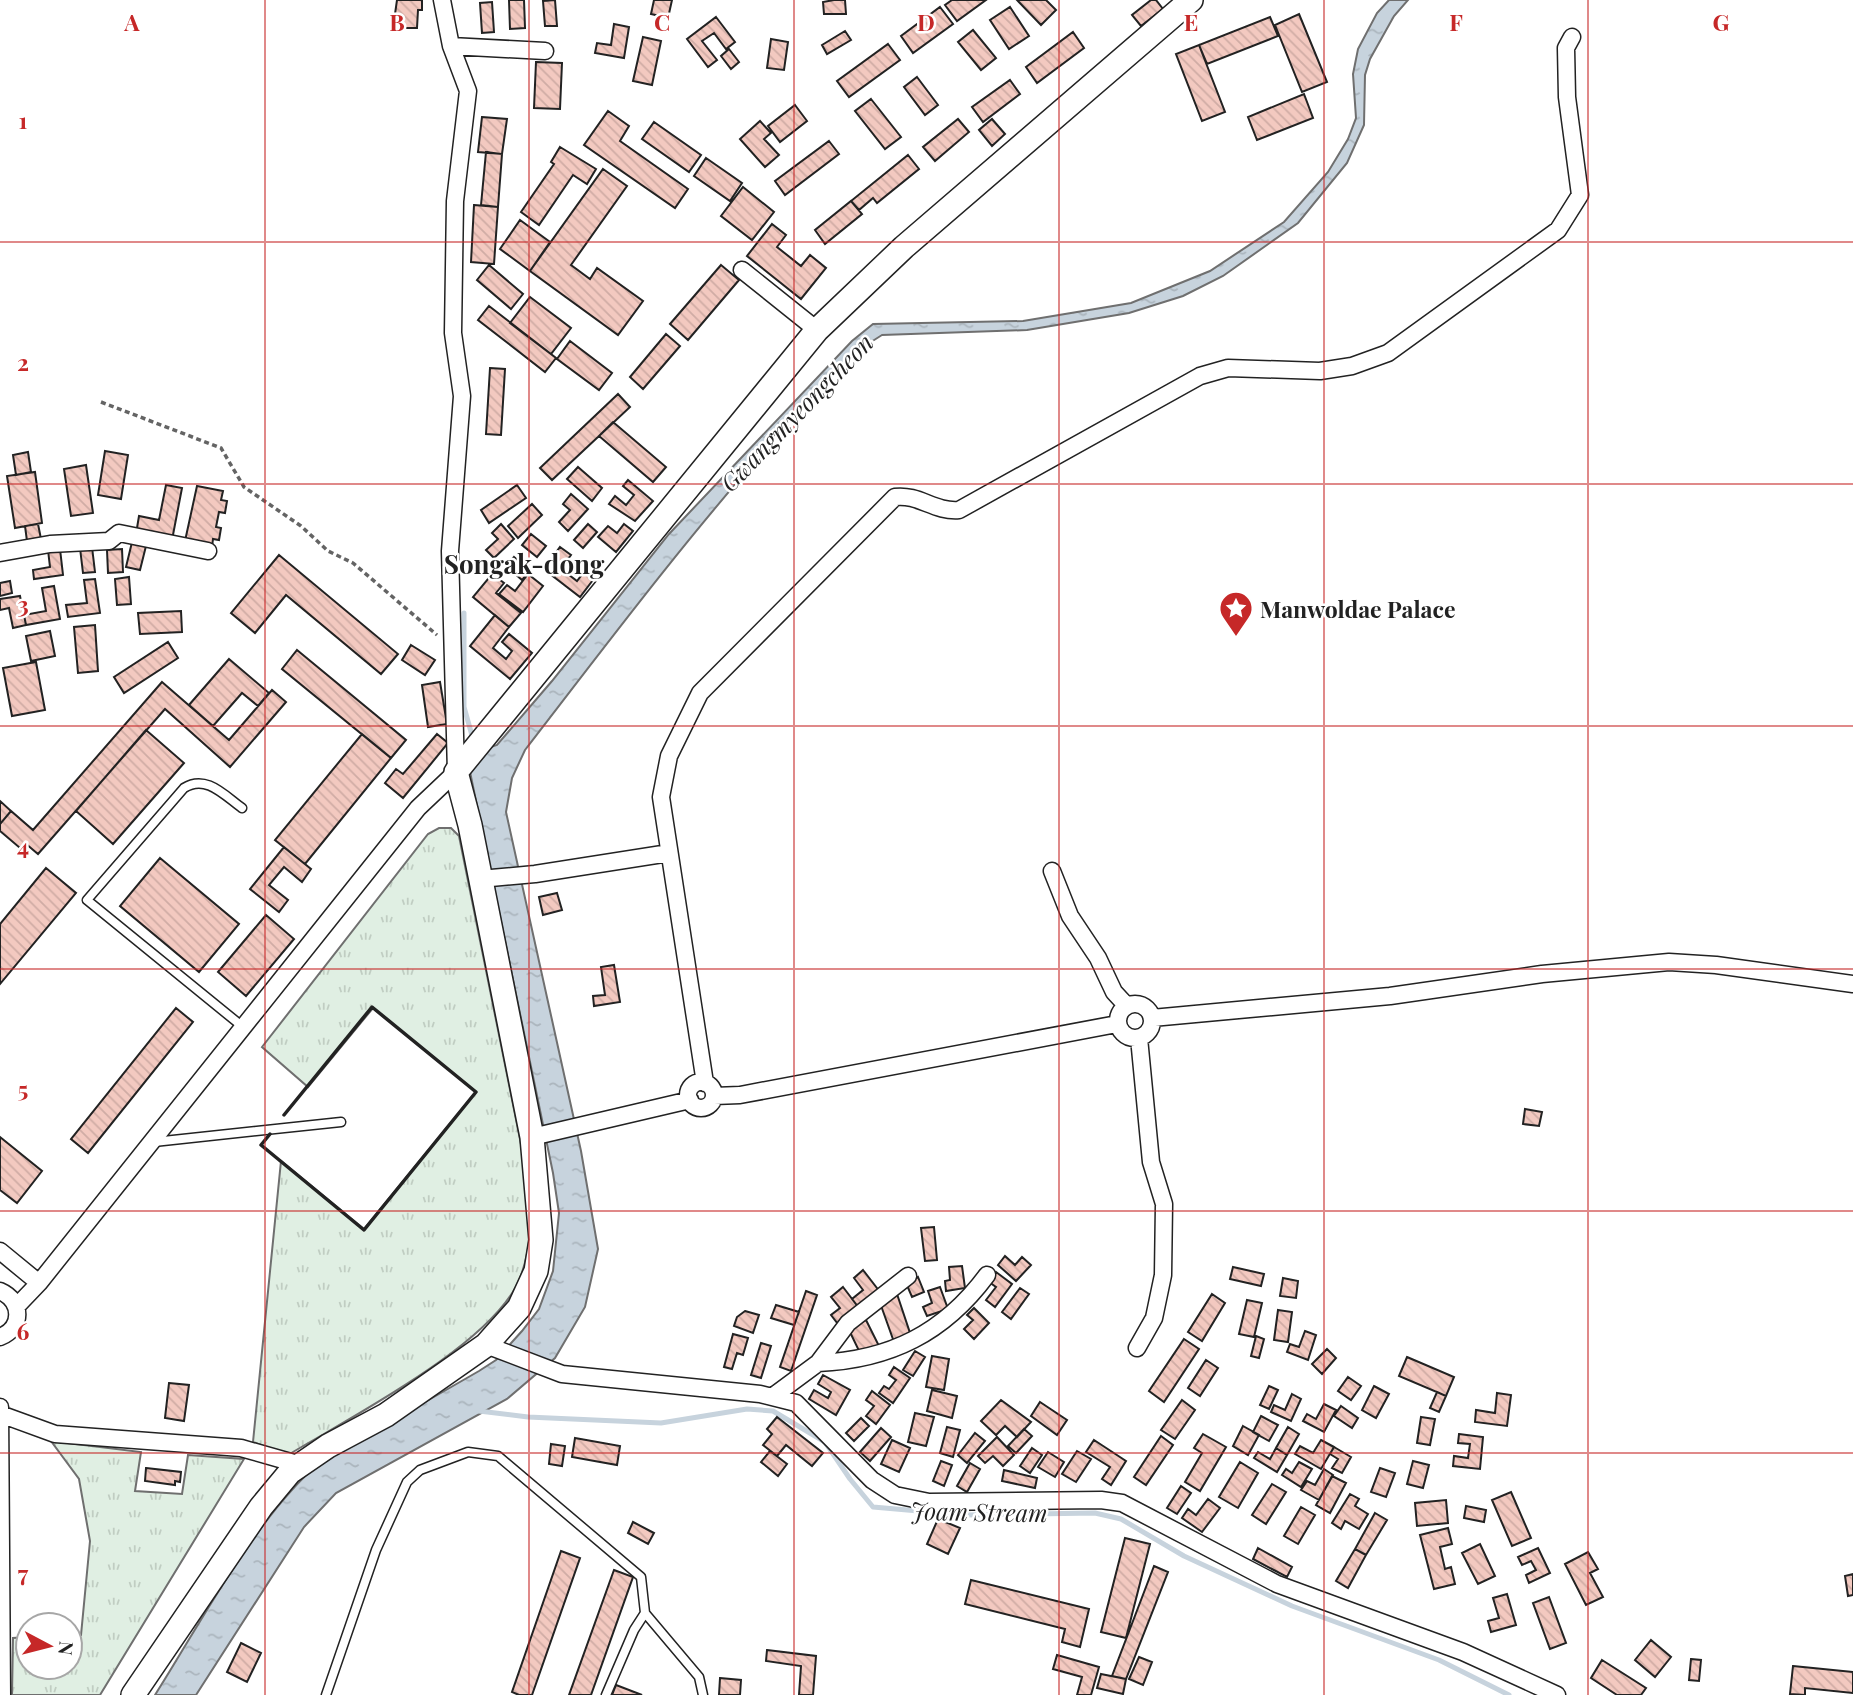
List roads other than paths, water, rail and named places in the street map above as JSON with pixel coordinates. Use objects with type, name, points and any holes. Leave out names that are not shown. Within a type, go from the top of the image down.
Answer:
[{"type":"street","points":[[133,1695],[261,1507],[290,1472],[328,1446],[386,1415],[494,1348],[519,1308],[536,1271],[541,1240],[539,1136],[486,879],[467,758],[457,727],[450,646],[450,551],[462,396],[453,333],[455,201],[468,91],[451,46],[442,0]]},
{"type":"street","points":[[17,1306],[39,1283],[418,808],[467,758],[817,330],[904,247],[1191,0]]},
{"type":"street","points":[[539,1136],[690,1100],[698,1108],[704,1108],[713,1101],[668,853],[662,797],[668,756],[700,693],[895,497],[910,495],[935,508],[959,510],[1200,376],[1228,368],[1320,371],[1352,366],[1388,352],[1558,230],[1580,195],[1567,97],[1566,48],[1572,37]]},
{"type":"street","points":[[451,46],[545,51]]},
{"type":"street","points":[[742,270],[817,330]]},
{"type":"street","points":[[0,554],[50,544],[109,541],[119,533],[208,551]]},
{"type":"street","points":[[486,879],[668,853]]},
{"type":"street","points":[[1052,871],[1070,916],[1098,958],[1114,992],[1126,1005]]},
{"type":"street","points":[[1152,1018],[1390,996],[1542,974],[1669,962],[1716,965],[1853,984]]},
{"type":"street","points":[[1138,1004],[1147,1009],[1152,1018],[1151,1029],[1139,1038],[1132,1039],[1122,1034],[1117,1024],[1119,1013],[1126,1005],[1138,1004]]},
{"type":"street","points":[[710,1089],[740,1095],[1117,1024]]},
{"type":"street","points":[[1137,1348],[1154,1318],[1163,1275],[1164,1204],[1151,1162],[1139,1038]]},
{"type":"street","points":[[0,1251],[39,1283]]},
{"type":"street","points":[[772,1397],[818,1363],[848,1323],[908,1276]]},
{"type":"street","points":[[818,1363],[849,1362],[869,1357],[936,1329],[966,1303],[987,1276]]},
{"type":"street","points":[[0,1292],[7,1294],[17,1306],[14,1327],[0,1337]]},
{"type":"street","points":[[494,1348],[549,1371],[772,1397],[796,1403],[872,1480],[895,1495],[929,1502],[1101,1500],[1122,1503],[1277,1584],[1463,1652],[1557,1695]]},
{"type":"street","points":[[0,1404],[2,1695]]},
{"type":"street","points":[[0,1414],[55,1434],[241,1448],[301,1465]]},
{"type":"lane","points":[[243,808],[206,783],[193,783],[184,788],[87,900],[243,1027]]},
{"type":"lane","points":[[151,1143],[341,1122]]},
{"type":"lane","points":[[326,1695],[376,1550],[407,1482],[420,1470],[468,1452],[498,1456],[641,1577],[645,1613],[699,1676],[703,1695]]},
{"type":"lane","points":[[606,1695],[634,1630],[645,1613]]},
{"type":"water","name":"Gwangmyeongcheon","points":[[1389,0],[1408,0],[1394,16],[1370,59],[1365,75],[1364,125],[1347,163],[1298,223],[1223,276],[1183,296],[1129,313],[1027,330],[882,335],[866,345],[823,384],[739,479],[525,750],[512,778],[506,812],[581,1151],[598,1249],[585,1307],[555,1358],[507,1399],[336,1493],[304,1527],[196,1695],[155,1695],[230,1573],[295,1486],[319,1463],[496,1360],[539,1309],[553,1271],[559,1213],[553,1173],[469,767],[485,749],[497,745],[552,681],[669,534],[852,341],[873,324],[1023,321],[1131,303],[1210,271],[1284,222],[1328,172],[1348,139],[1356,118],[1353,74],[1358,49],[1377,13]]},
{"type":"waterway","points":[[464,613],[464,707],[473,739]]},
{"type":"waterway","name":"Joam Stream","points":[[479,1411],[528,1417],[661,1423],[747,1409],[773,1411],[825,1442],[873,1507],[964,1515],[1095,1513],[1121,1519],[1184,1556],[1292,1606],[1439,1660],[1509,1695]]},
{"type":"place","name":"Manwoldae Palace","points":[[1236,638]]},
{"type":"district","name":"Songak-dong","points":[[524,563]]}]
